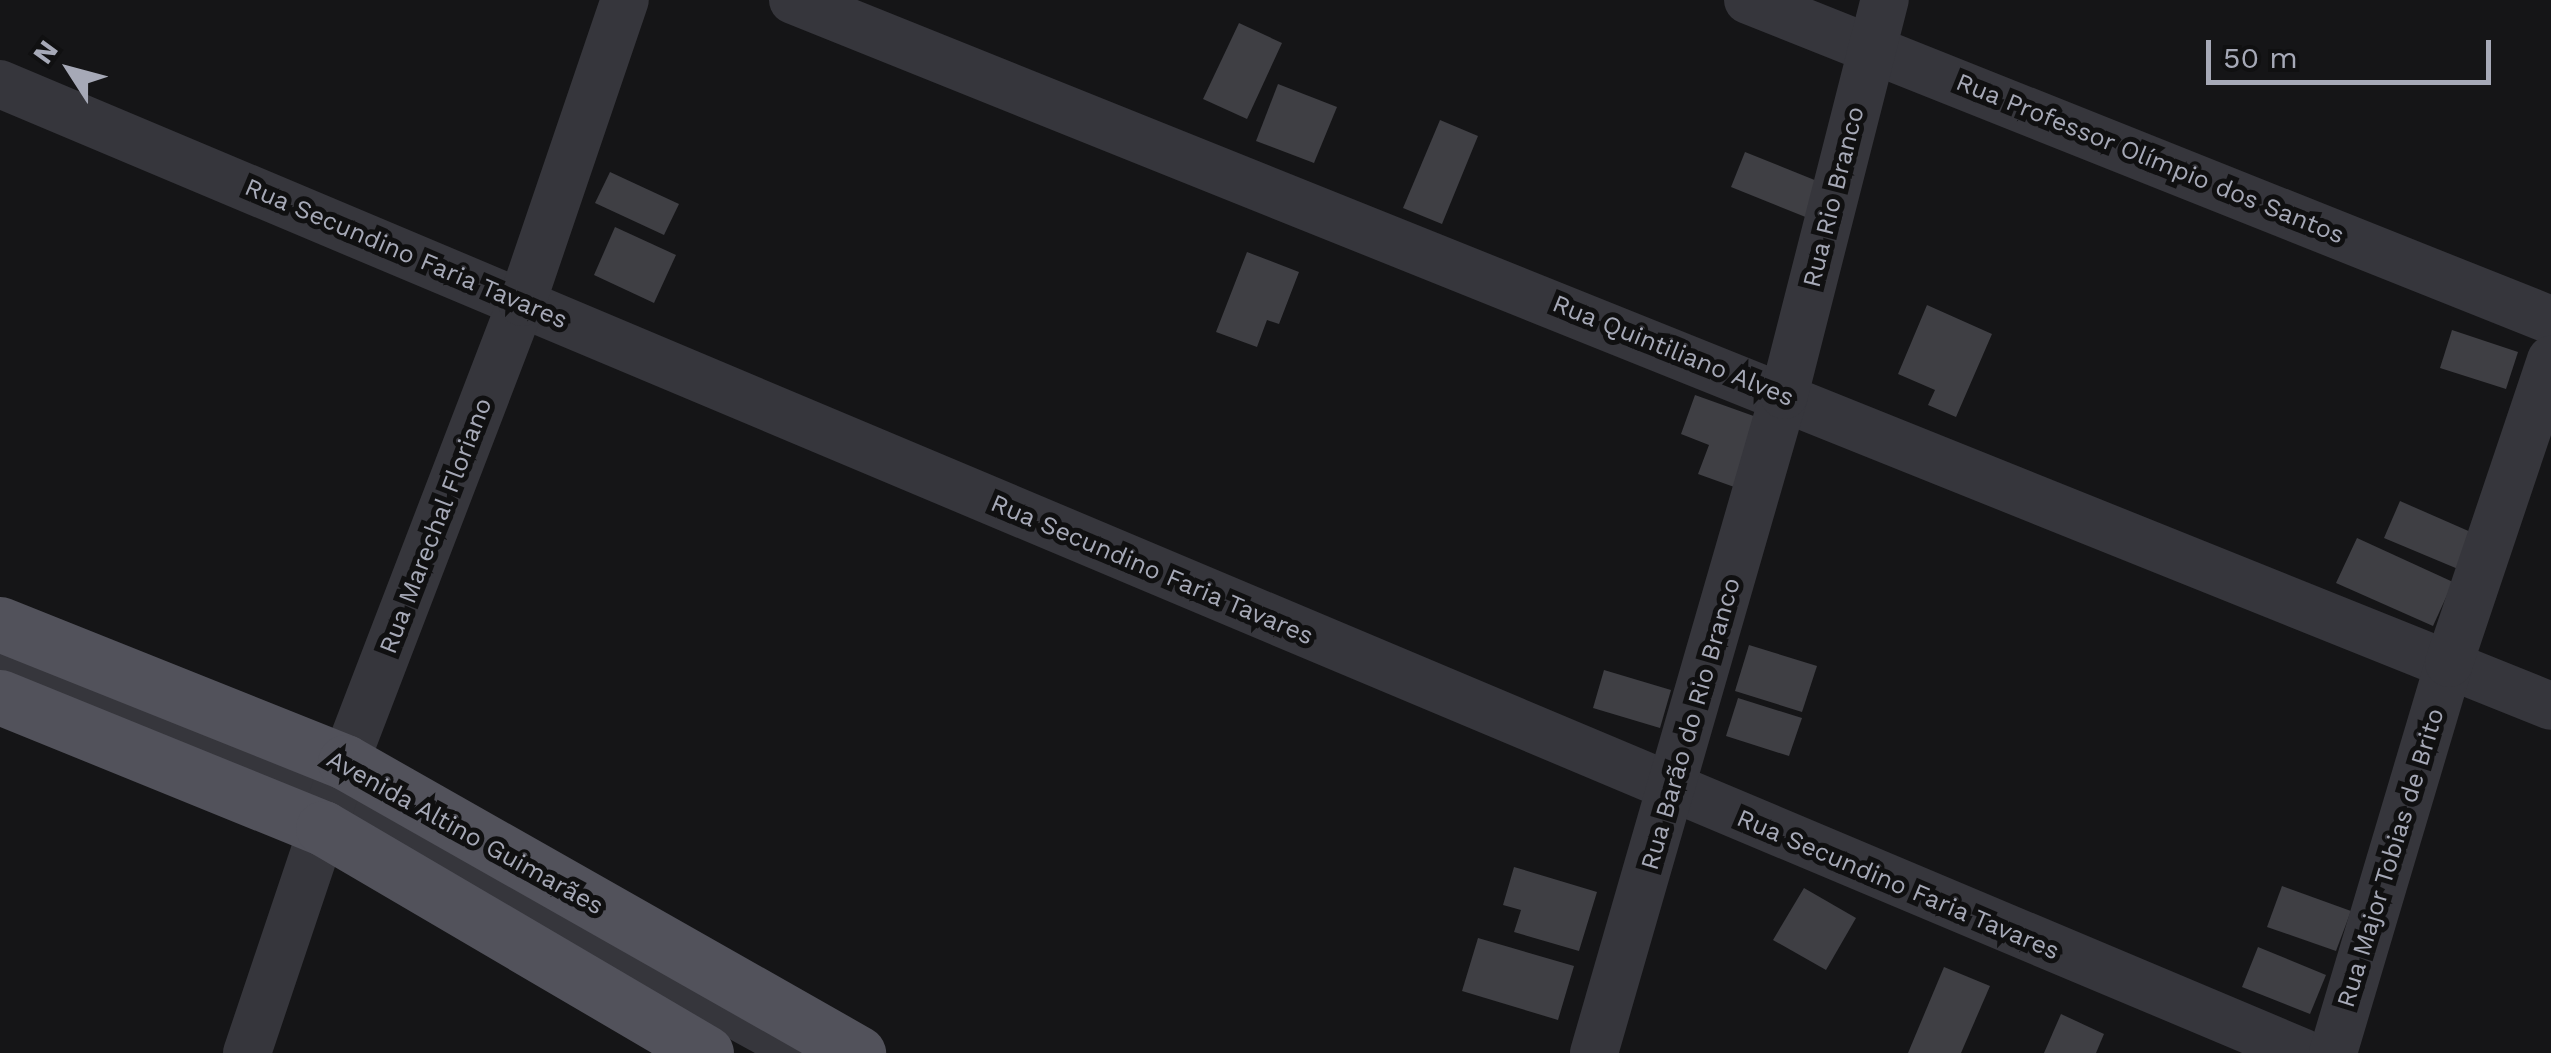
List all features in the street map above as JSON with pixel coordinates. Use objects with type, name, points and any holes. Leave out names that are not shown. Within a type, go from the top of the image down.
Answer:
[{"type":"main road","name":"Avenida Altino Guimarães","points":[[0,624],[334,795],[858,1053]]},
{"type":"main road","name":"Avenida Altino Guimarães","points":[[0,697],[334,795],[706,1053]]},
{"type":"street","name":"Rua Marechal Floriano","points":[[247,1053],[334,795],[522,302],[625,0]]},
{"type":"street","name":"Rua Quintiliano Alves","points":[[792,0],[2551,706]]},
{"type":"street","name":"Rua Professor Olímpio dos Santos","points":[[1748,0],[2551,320]]},
{"type":"street","name":"Rua Rio Branco","points":[[1784,395],[1885,0]]},
{"type":"street","name":"Rua Secundino Faria Tavares","points":[[0,84],[1674,792],[2304,1053]]},
{"type":"street","name":"Rua Major Tobias de Brito","points":[[2332,1053],[2448,663],[2551,360]]},
{"type":"street","name":"Rua Barão do Rio Branco","points":[[1594,1053],[1674,792],[1784,395]]},
{"type":"street","points":[[0,662],[334,795],[804,1053]]},
{"type":"building","points":[[1239,23],[1282,43],[1247,119],[1203,99]]},
{"type":"building","points":[[1278,84],[1337,107],[1314,163],[1256,141]]},
{"type":"building","points":[[1440,120],[1478,136],[1442,224],[1403,208]]},
{"type":"building","points":[[1745,152],[1822,183],[1808,218],[1731,187]]},
{"type":"building","points":[[610,172],[679,204],[664,235],[595,203]]},
{"type":"building","points":[[615,227],[676,255],[654,303],[594,275]]},
{"type":"building","points":[[1247,252],[1299,272],[1279,324],[1267,320],[1257,347],[1216,332]]},
{"type":"building","points":[[1927,305],[1992,334],[1956,417],[1928,405],[1935,390],[1898,374]]},
{"type":"building","points":[[2452,330],[2518,352],[2506,389],[2440,368]]},
{"type":"building","points":[[1695,395],[1762,419],[1737,488],[1698,474],[1709,445],[1681,434]]},
{"type":"building","points":[[2400,501],[2473,533],[2458,569],[2384,538]]},
{"type":"building","points":[[2357,538],[2453,582],[2433,626],[2336,583]]},
{"type":"building","points":[[1749,645],[1817,666],[1802,712],[1735,691]]},
{"type":"building","points":[[1604,670],[1671,690],[1660,728],[1593,708]]},
{"type":"building","points":[[1738,698],[1802,718],[1789,756],[1726,736]]},
{"type":"building","points":[[1514,867],[1597,892],[1579,951],[1514,932],[1521,910],[1503,905]]},
{"type":"building","points":[[2282,886],[2351,911],[2336,951],[2267,927]]},
{"type":"building","points":[[1804,888],[1856,918],[1826,970],[1773,940]]},
{"type":"building","points":[[1478,938],[1574,966],[1558,1020],[1462,991]]},
{"type":"building","points":[[2258,947],[2326,975],[2310,1014],[2242,987]]},
{"type":"building","points":[[1944,967],[1990,986],[1961,1053],[1908,1053]]},
{"type":"building","points":[[2061,1014],[2104,1034],[2096,1053],[2044,1053]]}]
